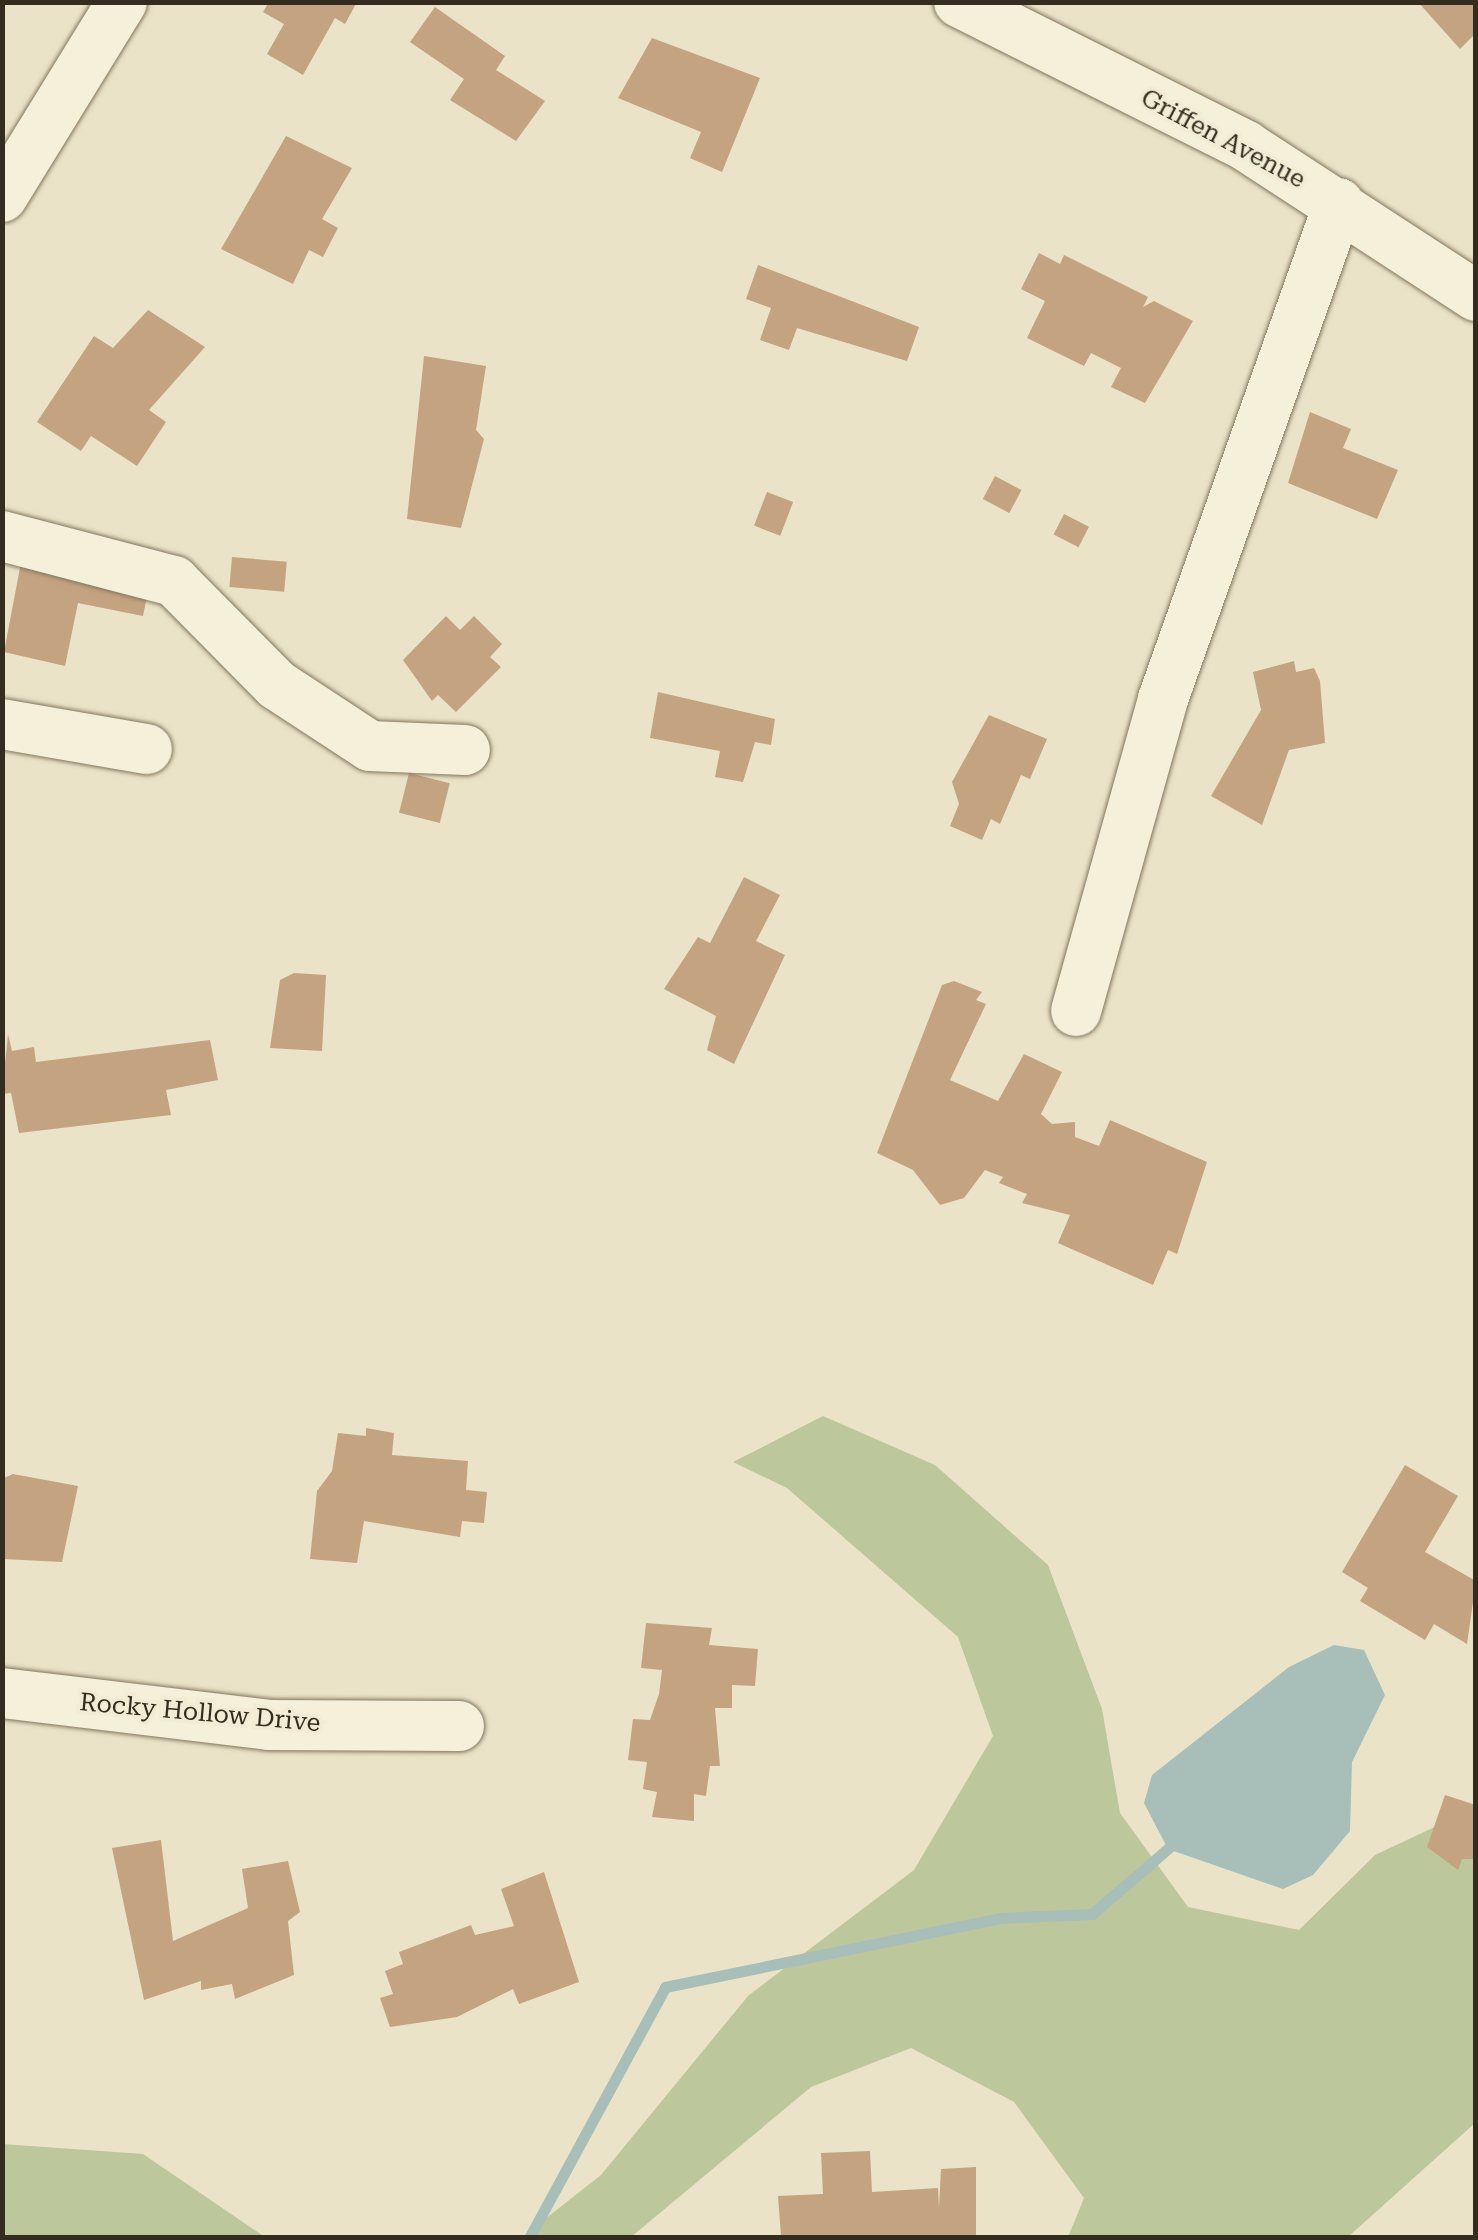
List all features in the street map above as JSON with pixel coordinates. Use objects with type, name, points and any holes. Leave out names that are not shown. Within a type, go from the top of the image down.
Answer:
[{"type":"street","points":[[2,197],[122,2]]},
{"type":"street","name":"Griffen Avenue","points":[[959,2],[1246,146],[1476,296]]},
{"type":"street","points":[[1076,1011],[1163,699],[1339,204]]},
{"type":"street","points":[[2,536],[174,581],[277,684],[370,746],[465,750]]},
{"type":"street","points":[[2,724],[147,749]]},
{"type":"street","name":"Rocky Hollow Drive","points":[[2,1693],[269,1724],[459,1726]]},
{"type":"green space","points":[[823,1416],[935,1465],[1048,1565],[1102,1709],[1120,1813],[1188,1907],[1299,1930],[1375,1855],[1475,1808],[1475,2123],[1348,2237],[1068,2237],[1084,2198],[1014,2102],[911,2048],[811,2087],[631,2237],[521,2238],[601,2175],[748,1996],[914,1870],[993,1736],[958,1637],[787,1488],[733,1462]]},
{"type":"green space","points":[[2,2144],[143,2154],[265,2237],[3,2237]]},
{"type":"water","points":[[1334,1645],[1364,1650],[1385,1695],[1352,1762],[1350,1831],[1313,1875],[1283,1889],[1168,1849],[1144,1803],[1152,1775],[1289,1667]]},
{"type":"building","points":[[269,2],[357,2],[345,24],[335,18],[303,75],[267,54],[284,24],[263,12]]},
{"type":"building","points":[[1418,2],[1476,2],[1476,33],[1460,49]]},
{"type":"building","points":[[435,7],[505,56],[496,70],[545,101],[516,141],[450,100],[464,79],[410,42]]},
{"type":"building","points":[[652,38],[760,78],[722,172],[690,158],[701,132],[618,98]]},
{"type":"building","points":[[286,136],[352,168],[322,219],[338,228],[323,257],[309,250],[293,284],[221,249]]},
{"type":"building","points":[[1039,253],[1060,264],[1064,255],[1148,297],[1143,307],[1154,301],[1193,321],[1145,403],[1111,387],[1121,368],[1091,353],[1084,366],[1027,338],[1045,301],[1021,289]]},
{"type":"building","points":[[758,265],[919,327],[907,361],[797,328],[789,350],[760,340],[771,308],[746,299]]},
{"type":"building","points":[[148,310],[205,347],[149,410],[166,422],[137,466],[91,436],[81,451],[37,422],[94,336],[113,348]]},
{"type":"building","points":[[424,356],[486,366],[476,430],[484,439],[461,528],[407,519]]},
{"type":"building","points":[[1310,412],[1351,429],[1343,448],[1398,470],[1377,519],[1288,483]]},
{"type":"building","points":[[995,476],[1021,490],[1009,513],[983,499]]},
{"type":"building","points":[[767,492],[793,502],[780,536],[754,526]]},
{"type":"building","points":[[1064,514],[1089,527],[1079,547],[1054,534]]},
{"type":"building","points":[[23,552],[151,577],[143,616],[78,603],[65,666],[4,652]]},
{"type":"building","points":[[232,557],[287,562],[284,592],[229,587]]},
{"type":"building","points":[[446,616],[460,630],[474,616],[502,644],[490,657],[501,667],[456,712],[438,695],[432,701],[403,660]]},
{"type":"building","points":[[1294,661],[1296,672],[1314,668],[1320,681],[1325,743],[1289,750],[1262,825],[1211,796],[1261,710],[1253,672]]},
{"type":"building","points":[[658,692],[775,719],[771,745],[755,742],[743,782],[715,777],[720,751],[650,738]]},
{"type":"building","points":[[989,715],[1047,739],[1030,779],[1021,775],[1000,824],[991,819],[982,840],[950,826],[959,804],[952,782]]},
{"type":"building","points":[[409,773],[450,783],[440,823],[399,813]]},
{"type":"building","points":[[744,877],[780,895],[756,941],[785,955],[734,1064],[707,1050],[716,1016],[664,989],[698,937],[710,943]]},
{"type":"building","points":[[294,973],[326,975],[322,1051],[270,1048],[280,980]]},
{"type":"building","points":[[954,981],[982,992],[976,1000],[986,1004],[950,1080],[998,1101],[1024,1054],[1062,1072],[1041,1114],[1052,1124],[1075,1122],[1075,1137],[1099,1146],[1110,1120],[1207,1162],[1177,1254],[1168,1250],[1153,1285],[1058,1243],[1070,1215],[1022,1203],[1027,1194],[999,1183],[1003,1177],[985,1170],[964,1198],[940,1205],[913,1170],[877,1153],[942,985]]},
{"type":"building","points":[[8,1034],[12,1051],[34,1047],[36,1062],[210,1040],[218,1080],[166,1090],[171,1115],[19,1133],[11,1093],[2,1094]]},
{"type":"building","points":[[366,1428],[394,1433],[392,1455],[468,1461],[466,1490],[487,1492],[484,1523],[462,1521],[460,1537],[364,1521],[357,1563],[310,1559],[317,1491],[332,1471],[338,1433],[366,1436]]},
{"type":"building","points":[[1405,1465],[1458,1496],[1425,1552],[1476,1581],[1467,1644],[1434,1624],[1425,1640],[1360,1601],[1368,1588],[1342,1572]]},
{"type":"building","points":[[13,1474],[78,1486],[62,1562],[3,1559],[2,1479]]},
{"type":"building","points":[[646,1623],[712,1628],[709,1645],[758,1649],[755,1686],[732,1685],[732,1708],[715,1708],[720,1766],[710,1766],[706,1796],[694,1794],[694,1821],[652,1817],[657,1792],[643,1789],[647,1762],[628,1760],[633,1719],[650,1720],[659,1694],[662,1670],[641,1668]]},
{"type":"building","points":[[1445,1795],[1476,1805],[1476,1859],[1462,1859],[1458,1870],[1427,1847]]},
{"type":"building","points":[[161,1840],[173,1941],[248,1908],[242,1869],[288,1861],[300,1912],[288,1921],[294,1975],[235,1999],[232,1984],[201,1990],[201,1981],[144,2000],[112,1848]]},
{"type":"building","points":[[544,1872],[579,1982],[519,2004],[513,1989],[457,2017],[390,2027],[380,1998],[393,1994],[385,1971],[403,1964],[399,1952],[471,1925],[475,1935],[514,1926],[501,1889]]},
{"type":"building","points":[[870,2151],[872,2192],[938,2188],[939,2208],[941,2169],[976,2167],[976,2238],[781,2236],[778,2196],[823,2194],[821,2153]]},
{"type":"waterway","points":[[529,2238],[665,1987],[1000,1918],[1092,1914],[1179,1839]]}]
